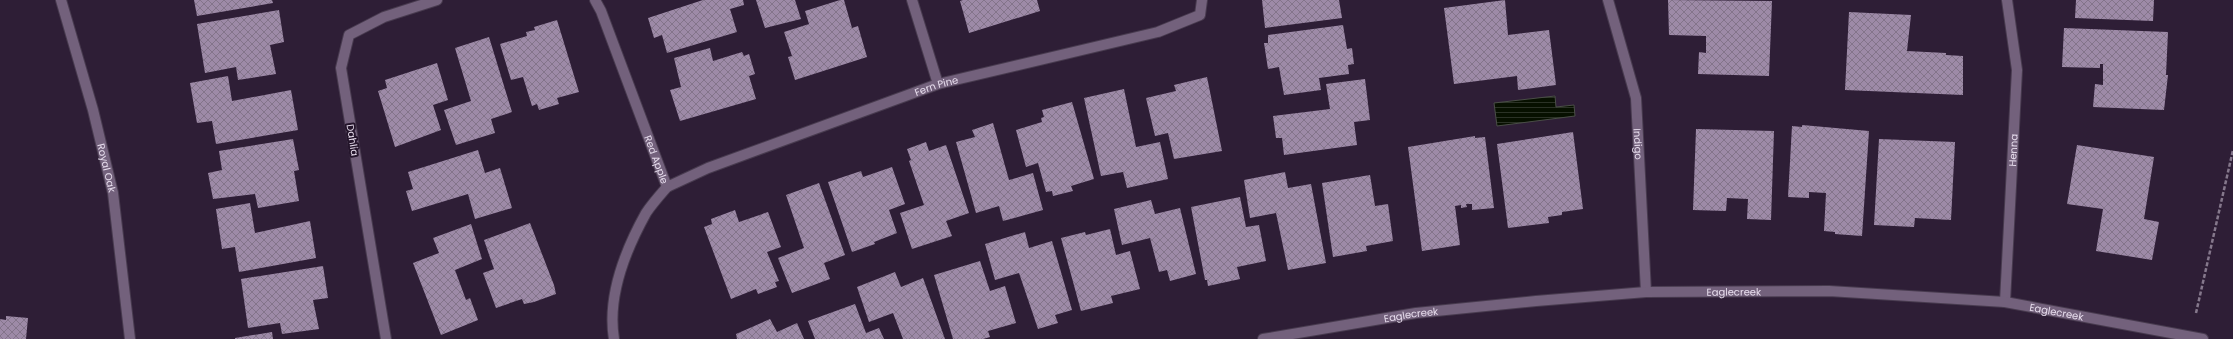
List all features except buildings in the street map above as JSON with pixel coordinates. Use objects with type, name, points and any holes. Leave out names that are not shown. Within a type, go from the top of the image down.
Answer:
[{"type":"street","name":"Royal Oak","points":[[61,0],[93,110],[113,193],[130,339]]},
{"type":"street","name":"Dahlia","points":[[386,339],[341,68],[349,35],[384,17],[437,0]]},
{"type":"street","name":"Red Apple","points":[[595,0],[601,11],[667,187],[647,212],[631,243],[616,288],[613,312],[614,338]]},
{"type":"street","points":[[912,0],[938,84]]},
{"type":"street","name":"Fern Pine","points":[[667,187],[708,168],[938,84],[1158,32],[1200,15],[1202,0]]},
{"type":"street","name":"Indigo","points":[[1608,0],[1636,98],[1646,292]]},
{"type":"street","name":"Henna","points":[[2005,302],[2017,70],[2007,0]]},
{"type":"street","name":"Eaglecreek","points":[[1263,339],[1416,313],[1646,292],[1829,292],[2005,302],[2203,339]]},
{"type":"street","points":[[603,339],[614,338]]},
{"type":"path","points":[[2191,336],[2233,150]]},
{"type":"shaded area","points":[[1555,96],[1556,107],[1574,105],[1575,116],[1497,126],[1494,103]]}]
